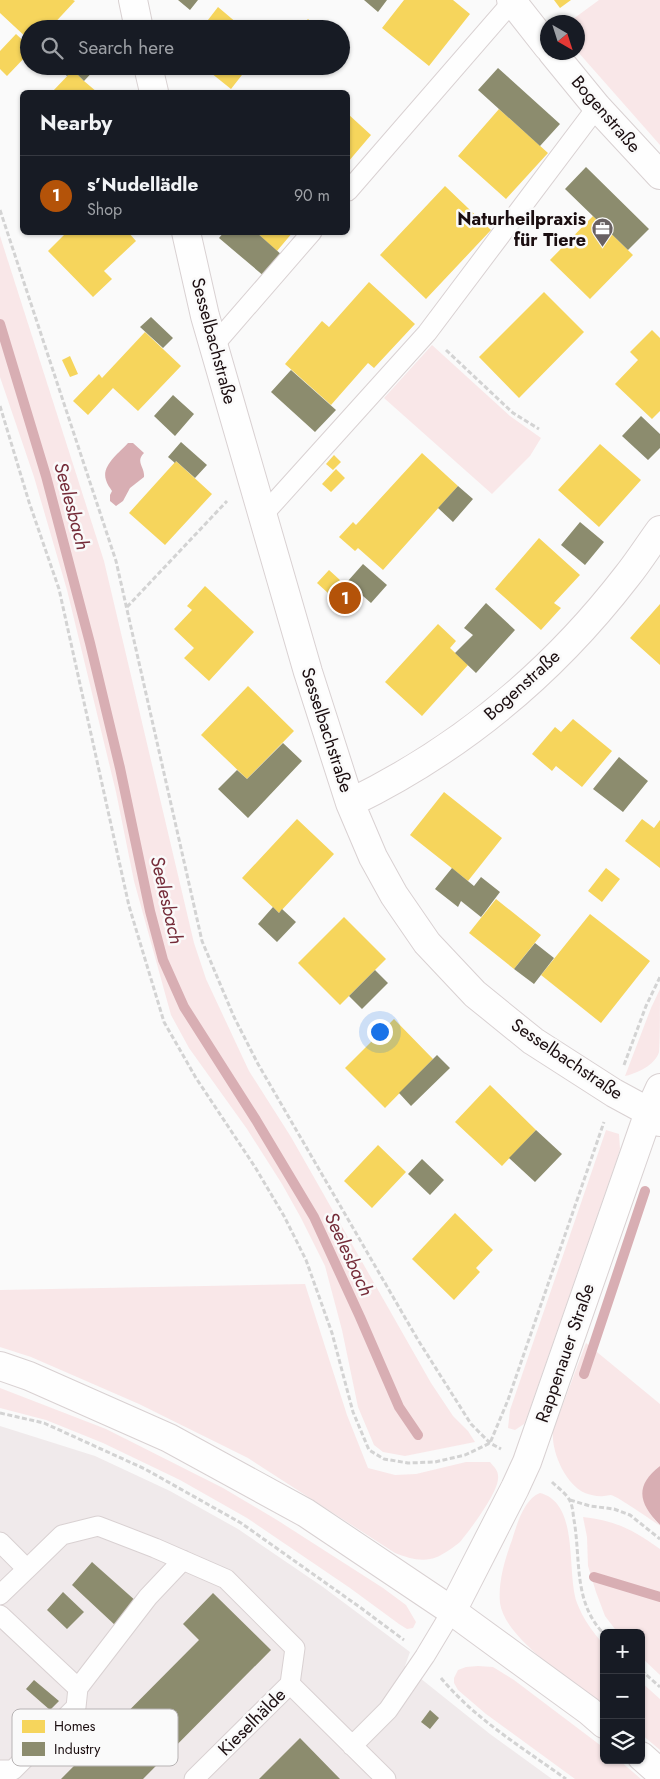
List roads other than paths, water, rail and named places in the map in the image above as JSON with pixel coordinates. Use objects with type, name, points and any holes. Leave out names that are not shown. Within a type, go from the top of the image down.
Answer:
[{"type":"street","points":[[133,0],[137,20]]},
{"type":"street","points":[[511,1],[540,37]]},
{"type":"street","name":"Bogenstraße","points":[[559,60],[597,106],[660,175]]},
{"type":"street","points":[[150,75],[154,90]]},
{"type":"street","name":"Sesselbachstraße","points":[[187,235],[205,316],[308,672],[350,803],[373,857],[394,895],[427,943],[475,994],[533,1041],[614,1093],[656,1107]]},
{"type":"street","name":"Bogenstraße","points":[[350,803],[382,787],[460,739],[531,681],[584,628],[628,576],[660,530]]},
{"type":"street","name":"Rappenauer Straße","points":[[452,1611],[516,1488],[527,1462],[656,1107]]},
{"type":"street","points":[[0,1366],[29,1376],[169,1438],[306,1513],[452,1611],[590,1711],[600,1720]]},
{"type":"street","points":[[645,1760],[660,1773]]},
{"type":"lane","points":[[350,189],[511,1]]},
{"type":"lane","points":[[262,516],[427,333],[597,106]]},
{"type":"lane","points":[[214,345],[309,235]]},
{"type":"lane","points":[[0,1595],[62,1535],[98,1526],[226,1579],[295,1648],[290,1684]]},
{"type":"lane","points":[[0,1542],[27,1569]]},
{"type":"lane","points":[[74,1709],[76,1707],[78,1688],[148,1596],[183,1560]]},
{"type":"lane","points":[[352,1746],[388,1710],[425,1656],[452,1611]]},
{"type":"lane","points":[[0,1615],[78,1688]]},
{"type":"lane","name":"Kieselhälde","points":[[194,1779],[290,1684],[386,1779]]},
{"type":"lane","points":[[0,1770],[12,1770],[16,1766]]},
{"type":"waterway","name":"Seelesbach","points":[[0,324],[46,476],[90,643],[120,768],[150,911],[163,960],[184,1007],[256,1120],[314,1217],[399,1407],[418,1435]]},
{"type":"waterway","points":[[584,1374],[645,1191]]},
{"type":"waterway","name":"Seelesbach","points":[[594,1577],[660,1597]]},
{"type":"place","name":"Naturheilpraxis für Tiere","points":[[602,248]]},
{"type":"place","name":"s’Nudellädle","points":[[345,598]]}]
